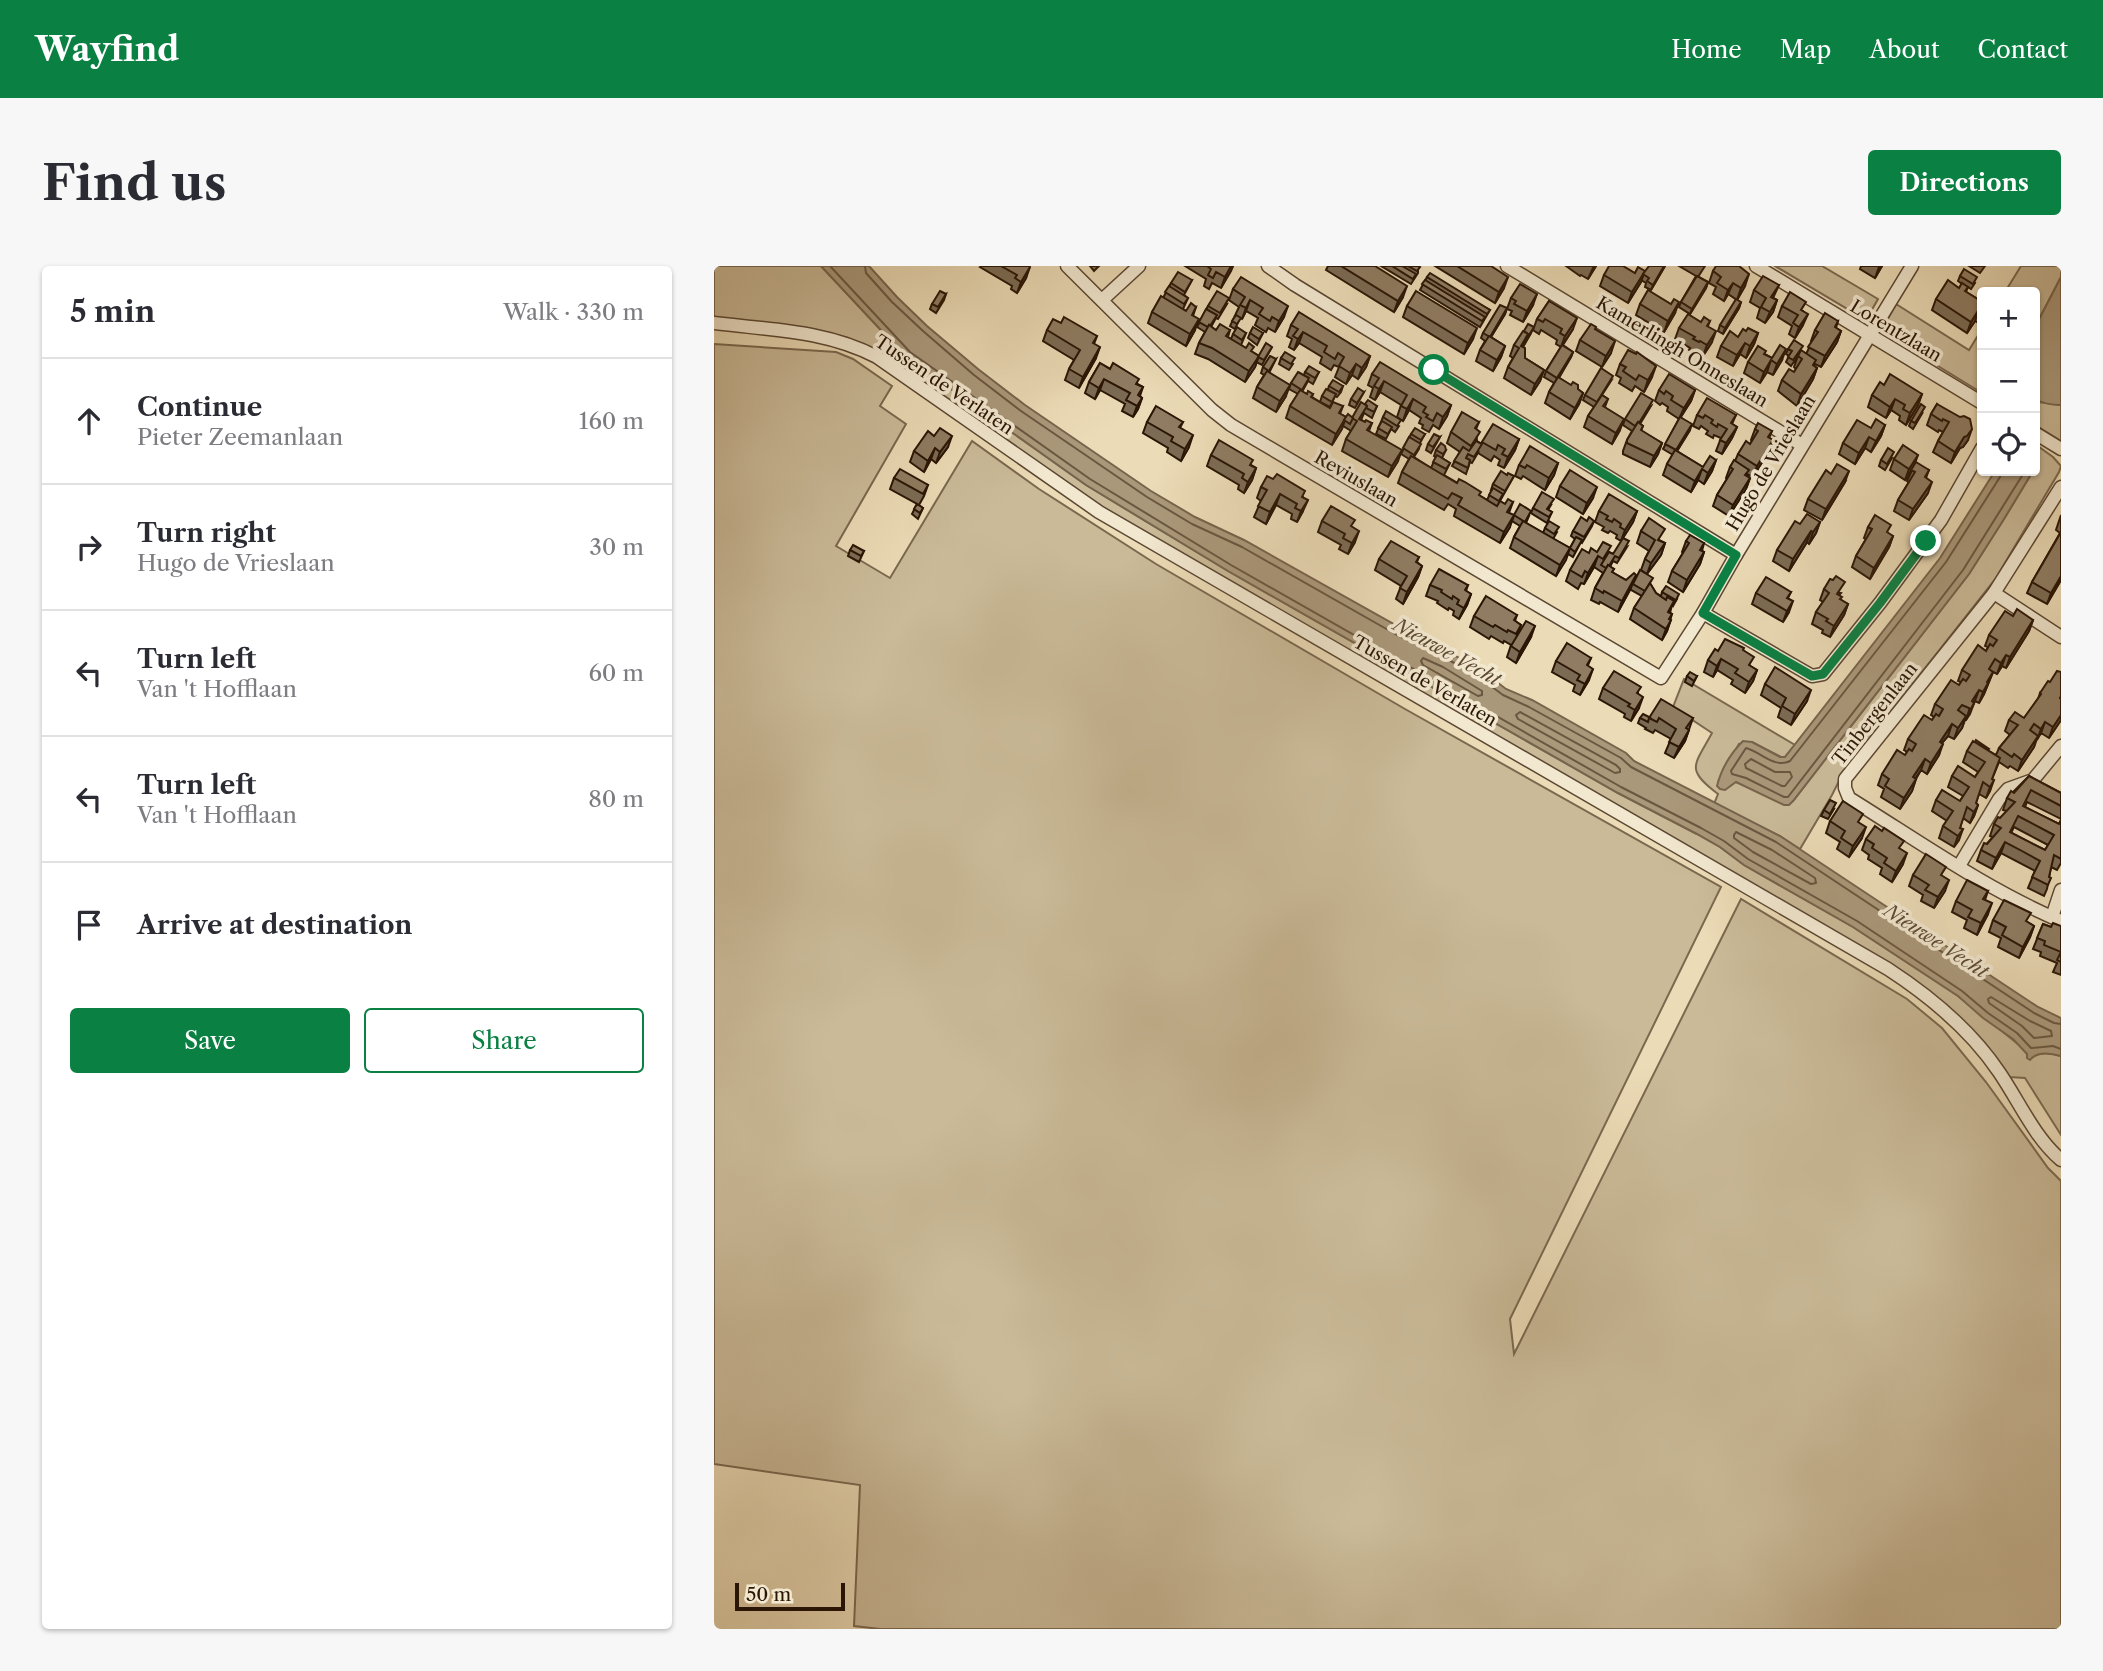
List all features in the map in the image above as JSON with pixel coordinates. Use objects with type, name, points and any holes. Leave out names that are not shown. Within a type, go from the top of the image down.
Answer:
[{"type":"street","name":"Reviuslaan","points":[[1067,266],[1212,410],[1231,425],[1661,678]]},
{"type":"street","points":[[1101,300],[1139,266]]},
{"type":"street","points":[[1268,266],[1736,555]]},
{"type":"street","name":"Kamerlingh Onneslaan","points":[[1507,266],[1802,445]]},
{"type":"street","name":"Lorentzlaan","points":[[1756,266],[1977,400]]},
{"type":"street","name":"Hugo de Vrieslaan","points":[[1661,678],[1912,266]]},
{"type":"street","name":"Tussen de Verlaten","points":[[714,323],[822,337],[846,343],[877,357],[1118,524],[1888,969],[1937,1003],[1976,1043],[2000,1072],[2049,1149],[2061,1160]]},
{"type":"street","points":[[2040,436],[2061,449]]},
{"type":"street","points":[[1703,613],[1812,676],[1823,674],[1941,520],[1977,457]]},
{"type":"street","name":"Tinbergenlaan","points":[[2057,919],[2009,896],[1959,866],[1849,798],[1844,788],[1845,779],[1994,593],[2061,487]]},
{"type":"street","points":[[1994,593],[2061,637]]},
{"type":"street","points":[[1959,866],[1999,799],[2008,789],[2038,783],[2061,746]]},
{"type":"street","points":[[2057,919],[2061,890]]},
{"type":"shaded area","points":[[714,266],[821,266],[906,357],[1086,485],[1228,571],[1618,793],[1720,847],[1744,865],[1853,927],[1958,996],[2033,1056],[2047,1053],[2061,1056],[2061,1135],[2025,1078],[2009,1077],[1953,1011],[1112,514],[848,338],[821,331],[714,319]]},
{"type":"shaded area","points":[[1775,266],[1822,266],[1878,299],[1866,320]]},
{"type":"shaded area","points":[[2021,266],[2061,266],[2061,277],[2040,317],[2040,287],[2008,287]]},
{"type":"shaded area","points":[[1896,304],[1969,350],[1977,337],[1977,390],[1881,331]]},
{"type":"shaded area","points":[[714,344],[836,352],[853,359],[892,386],[880,406],[906,424],[836,546],[890,578],[972,441],[1039,489],[1156,564],[1405,709],[1721,887],[1510,1319],[1514,1354],[1741,899],[1907,999],[1942,1028],[1986,1082],[2048,1168],[2061,1181],[2061,1629],[880,1629],[854,1626],[860,1485],[714,1464]]},
{"type":"shaded area","points":[[2040,402],[2061,405],[2061,441],[2040,428]]},
{"type":"shaded area","points":[[2040,448],[2061,466],[2059,472],[1996,578],[1844,771],[1800,849],[1780,836],[1714,804],[1718,794],[1701,779],[1696,766],[1712,733],[1673,707],[1684,679],[1795,745],[1785,757],[1781,757],[1752,742],[1739,744],[1719,780],[1736,782],[1793,801],[1969,574],[2030,476],[2040,476]]},
{"type":"water","name":"Nieuwe Vecht","points":[[821,266],[869,266],[927,326],[978,369],[1025,405],[1151,491],[1480,669],[1506,689],[1532,700],[1626,753],[1634,761],[1780,836],[2038,1007],[2061,1018],[2061,1056],[2040,1054],[2030,1060],[2013,1039],[1958,996],[1853,927],[1744,865],[1720,847],[1618,793],[1228,571],[1086,485],[906,357]]},
{"type":"water","points":[[2061,277],[2061,405],[2040,401],[2040,317]]},
{"type":"water","points":[[1992,476],[2030,476],[1969,574],[1793,801],[1784,805],[1736,782],[1725,790],[1720,789],[1717,786],[1724,768],[1743,741],[1752,742],[1785,757],[1940,558]]},
{"type":"building","points":[[1001,266],[1030,267],[1021,282],[1015,278],[1017,275]]},
{"type":"building","points":[[1207,266],[1231,266],[1225,277],[1216,272],[1213,278],[1208,275],[1211,269]]},
{"type":"building","points":[[1341,266],[1375,266],[1407,286],[1398,301]]},
{"type":"building","points":[[1392,266],[1402,266],[1416,274],[1413,279]]},
{"type":"building","points":[[1457,266],[1491,266],[1508,277],[1499,292]]},
{"type":"building","points":[[1609,266],[1623,266],[1635,273],[1638,267],[1645,271],[1632,292],[1604,275]]},
{"type":"building","points":[[1649,266],[1664,266],[1653,285],[1643,274]]},
{"type":"building","points":[[1716,266],[1739,266],[1749,274],[1741,288],[1733,283],[1728,290],[1717,283],[1721,277],[1713,271]]},
{"type":"building","points":[[1964,269],[1977,277],[1973,284],[1960,276]]},
{"type":"building","points":[[1178,272],[1192,280],[1185,292],[1171,283]]},
{"type":"building","points":[[1430,273],[1490,310],[1487,314],[1427,277]]},
{"type":"building","points":[[1697,276],[1708,282],[1692,309],[1681,302]]},
{"type":"building","points":[[1763,276],[1779,285],[1771,297],[1777,300],[1770,312],[1761,307],[1766,298],[1754,290]]},
{"type":"building","points":[[1241,277],[1288,306],[1279,321],[1272,317],[1270,321],[1259,314],[1263,308],[1250,300],[1246,308],[1240,305],[1245,297],[1233,289]]},
{"type":"building","points":[[1425,280],[1485,317],[1482,321],[1422,284]]},
{"type":"building","points":[[1948,280],[1959,288],[1962,283],[1968,287],[1965,291],[1977,298],[1977,312],[1971,322],[1936,299]]},
{"type":"building","points":[[1520,284],[1537,294],[1527,311],[1514,304],[1516,301],[1511,298]]},
{"type":"building","points":[[1169,286],[1188,298],[1184,304],[1165,292]]},
{"type":"building","points":[[1648,290],[1671,304],[1674,299],[1679,302],[1668,321],[1640,304]]},
{"type":"building","points":[[940,291],[946,294],[938,307],[932,304]]},
{"type":"building","points":[[1217,291],[1229,298],[1220,313],[1208,306]]},
{"type":"building","points":[[1416,291],[1477,328],[1468,343],[1407,306]]},
{"type":"building","points":[[1790,292],[1806,302],[1801,310],[1808,314],[1799,327],[1793,323],[1798,315],[1782,306]]},
{"type":"building","points":[[1161,296],[1186,311],[1191,303],[1196,307],[1192,315],[1199,319],[1190,334],[1152,312]]},
{"type":"building","points":[[1736,299],[1741,302],[1725,328],[1720,325]]},
{"type":"building","points":[[1549,301],[1577,318],[1565,336],[1560,333],[1562,329],[1545,319],[1543,322],[1537,319]]},
{"type":"building","points":[[1500,305],[1507,308],[1490,337],[1483,333]]},
{"type":"building","points":[[1206,309],[1217,315],[1208,327],[1199,322]]},
{"type":"building","points":[[1299,312],[1370,356],[1362,368],[1356,364],[1350,373],[1339,366],[1344,357],[1338,353],[1335,359],[1324,352],[1327,346],[1303,332],[1298,339],[1293,336],[1298,329],[1291,325]]},
{"type":"building","points":[[1825,313],[1838,321],[1835,327],[1841,331],[1825,356],[1808,347],[1818,332],[1815,330]]},
{"type":"building","points":[[1688,314],[1701,322],[1704,317],[1710,321],[1707,326],[1716,331],[1707,345],[1693,339],[1695,337],[1679,328]]},
{"type":"building","points":[[1236,315],[1241,318],[1237,324],[1232,321]]},
{"type":"building","points":[[1064,317],[1097,336],[1093,343],[1100,347],[1083,377],[1069,369],[1080,350],[1047,330],[1053,319],[1061,323]]},
{"type":"building","points":[[1220,324],[1230,330],[1226,336],[1246,348],[1249,343],[1254,347],[1251,351],[1259,356],[1249,371],[1199,343],[1209,325],[1216,330]]},
{"type":"building","points":[[1528,324],[1534,327],[1526,340],[1528,334],[1524,331]]},
{"type":"building","points":[[1591,324],[1615,341],[1606,356],[1580,340]]},
{"type":"building","points":[[1237,327],[1246,333],[1242,340],[1233,334]]},
{"type":"building","points":[[1253,327],[1263,333],[1259,339],[1250,333]]},
{"type":"building","points":[[1748,328],[1758,333],[1750,346],[1745,343],[1737,355],[1721,346],[1730,331],[1738,337],[1743,329],[1746,331]]},
{"type":"building","points":[[1523,331],[1528,334],[1521,346],[1525,348],[1525,358],[1544,370],[1535,384],[1508,367],[1519,348],[1514,345]]},
{"type":"building","points":[[1489,336],[1505,346],[1497,360],[1480,350]]},
{"type":"building","points":[[1794,340],[1803,346],[1793,360],[1788,357],[1792,351],[1788,349]]},
{"type":"building","points":[[1266,343],[1272,347],[1264,360],[1258,357]]},
{"type":"building","points":[[1562,345],[1573,352],[1557,378],[1546,371]]},
{"type":"building","points":[[1780,345],[1786,349],[1777,364],[1771,360],[1764,372],[1748,362],[1758,346],[1766,351],[1764,354],[1772,358]]},
{"type":"building","points":[[1628,350],[1636,354],[1637,352],[1656,366],[1648,380],[1639,375],[1636,380],[1623,371],[1626,367],[1620,364]]},
{"type":"building","points":[[1801,350],[1816,360],[1813,365],[1817,368],[1801,394],[1782,380],[1789,369],[1794,372],[1802,359],[1798,356]]},
{"type":"building","points":[[1285,352],[1295,358],[1291,364],[1281,358]]},
{"type":"building","points":[[1270,356],[1276,359],[1269,371],[1263,367]]},
{"type":"building","points":[[1380,362],[1451,405],[1443,417],[1437,413],[1433,421],[1426,417],[1428,415],[1423,412],[1426,407],[1413,399],[1407,409],[1401,406],[1407,395],[1384,381],[1379,389],[1374,386],[1379,378],[1372,374]]},
{"type":"building","points":[[1100,363],[1110,369],[1113,363],[1139,379],[1136,384],[1143,387],[1138,395],[1142,398],[1137,406],[1126,400],[1130,393],[1104,379],[1099,388],[1089,382]]},
{"type":"building","points":[[1309,366],[1319,372],[1315,378],[1305,372]]},
{"type":"building","points":[[1601,368],[1613,376],[1597,402],[1585,395]]},
{"type":"building","points":[[1267,371],[1290,385],[1280,401],[1257,387]]},
{"type":"building","points":[[1298,372],[1309,378],[1302,390],[1291,383]]},
{"type":"building","points":[[1669,374],[1695,390],[1684,408],[1671,400],[1673,396],[1659,390]]},
{"type":"building","points":[[1890,374],[1922,394],[1910,413],[1903,409],[1905,405],[1895,399],[1890,407],[1872,395],[1880,382],[1884,385]]},
{"type":"building","points":[[1558,377],[1571,385],[1573,382],[1578,385],[1578,389],[1583,393],[1575,408],[1549,392]]},
{"type":"building","points":[[1333,380],[1343,386],[1339,392],[1329,386]]},
{"type":"building","points":[[1358,388],[1364,392],[1357,403],[1351,399]]},
{"type":"building","points":[[1326,389],[1336,394],[1332,402],[1322,396]]},
{"type":"building","points":[[1300,390],[1313,394],[1311,397],[1330,408],[1333,402],[1343,406],[1339,413],[1346,417],[1336,434],[1290,406]]},
{"type":"building","points":[[1641,393],[1653,400],[1635,426],[1625,419]]},
{"type":"building","points":[[1602,395],[1608,399],[1603,406],[1624,419],[1616,433],[1588,416]]},
{"type":"building","points":[[1707,398],[1736,415],[1731,423],[1737,427],[1726,443],[1720,440],[1727,429],[1718,424],[1717,427],[1711,423],[1713,420],[1705,415],[1703,418],[1697,415]]},
{"type":"building","points":[[1368,400],[1377,406],[1374,412],[1366,408]]},
{"type":"building","points":[[1361,402],[1367,406],[1359,419],[1372,423],[1367,430],[1402,450],[1392,466],[1346,439],[1357,421],[1352,418]]},
{"type":"building","points":[[1921,404],[1925,407],[1915,423],[1911,421]]},
{"type":"building","points":[[1937,404],[1960,417],[1970,419],[1972,429],[1955,452],[1938,441],[1949,422],[1931,414]]},
{"type":"building","points":[[1156,406],[1183,422],[1179,427],[1193,435],[1185,449],[1171,441],[1173,437],[1147,422]]},
{"type":"building","points":[[1386,411],[1401,420],[1397,426],[1383,417]]},
{"type":"building","points":[[1462,412],[1479,422],[1475,428],[1480,432],[1471,446],[1451,432]]},
{"type":"building","points":[[1348,414],[1353,418],[1350,424],[1344,420]]},
{"type":"building","points":[[1680,417],[1692,424],[1676,450],[1665,444]]},
{"type":"building","points":[[1876,419],[1885,425],[1876,441],[1869,437],[1859,453],[1843,443],[1857,420],[1871,428]]},
{"type":"building","points":[[1382,421],[1392,427],[1388,434],[1378,428]]},
{"type":"building","points":[[1638,422],[1643,426],[1641,430],[1662,443],[1654,456],[1627,443]]},
{"type":"building","points":[[1758,423],[1772,431],[1768,437],[1773,440],[1757,466],[1738,454],[1746,441],[1750,444],[1758,431],[1755,429]]},
{"type":"building","points":[[1493,424],[1519,439],[1508,457],[1502,454],[1505,449],[1498,445],[1496,450],[1482,442]]},
{"type":"building","points":[[940,428],[952,436],[940,452],[935,448],[928,461],[914,451],[928,431],[934,436]]},
{"type":"building","points":[[1415,428],[1425,434],[1421,440],[1411,434]]},
{"type":"building","points":[[1434,434],[1440,437],[1433,447],[1428,444]]},
{"type":"building","points":[[1409,437],[1421,444],[1414,455],[1403,448]]},
{"type":"building","points":[[1219,440],[1253,460],[1250,465],[1256,468],[1248,482],[1242,478],[1244,474],[1211,455]]},
{"type":"building","points":[[1476,441],[1482,444],[1474,457],[1468,454],[1468,468],[1454,461],[1463,447],[1469,451]]},
{"type":"building","points":[[1441,443],[1446,450],[1443,454],[1436,450]]},
{"type":"building","points":[[1903,445],[1918,455],[1909,469],[1894,459]]},
{"type":"building","points":[[1530,446],[1558,463],[1549,478],[1527,465],[1525,468],[1519,465]]},
{"type":"building","points":[[1888,448],[1894,452],[1887,464],[1881,460]]},
{"type":"building","points":[[1675,450],[1703,467],[1710,456],[1716,460],[1708,473],[1702,469],[1695,481],[1667,464]]},
{"type":"building","points":[[1437,455],[1450,463],[1446,469],[1433,462]]},
{"type":"building","points":[[1411,456],[1457,483],[1459,479],[1465,482],[1497,506],[1500,501],[1505,504],[1508,499],[1513,502],[1507,512],[1514,515],[1504,532],[1458,505],[1462,498],[1452,493],[1448,499],[1402,472]]},
{"type":"building","points":[[1734,460],[1749,470],[1745,475],[1750,478],[1733,505],[1717,495],[1733,469],[1730,467]]},
{"type":"building","points":[[1916,462],[1929,470],[1925,477],[1932,482],[1913,509],[1898,500],[1915,472],[1911,470]]},
{"type":"building","points":[[1837,464],[1849,471],[1826,509],[1808,499],[1826,470],[1831,474]]},
{"type":"building","points":[[900,469],[928,485],[923,494],[894,478]]},
{"type":"building","points":[[1570,470],[1597,487],[1587,503],[1560,486]]},
{"type":"building","points":[[1501,471],[1514,476],[1505,491],[1493,484]]},
{"type":"building","points":[[1277,474],[1305,491],[1302,497],[1308,500],[1301,511],[1295,508],[1297,504],[1280,494],[1270,512],[1258,506],[1267,490],[1261,487],[1267,476],[1273,479]]},
{"type":"building","points":[[1493,488],[1503,494],[1499,501],[1489,495]]},
{"type":"building","points":[[1542,492],[1554,499],[1547,509],[1552,512],[1549,517],[1533,508]]},
{"type":"building","points":[[1609,494],[1637,511],[1625,530],[1620,527],[1621,524],[1614,519],[1612,522],[1606,519],[1608,516],[1599,511]]},
{"type":"building","points":[[917,504],[923,508],[920,513],[914,509]]},
{"type":"building","points":[[1520,504],[1531,511],[1525,522],[1514,515]]},
{"type":"building","points":[[1331,506],[1355,520],[1351,526],[1359,531],[1352,543],[1343,538],[1345,534],[1322,521]]},
{"type":"building","points":[[1807,514],[1820,522],[1793,559],[1777,550],[1795,521],[1800,524]]},
{"type":"building","points":[[1875,515],[1891,525],[1887,532],[1893,536],[1874,568],[1856,556],[1872,529],[1868,527]]},
{"type":"building","points":[[1581,517],[1587,521],[1589,517],[1594,521],[1584,537],[1573,531]]},
{"type":"building","points":[[1649,518],[1665,529],[1658,540],[1665,543],[1651,563],[1645,559],[1655,540],[1641,531]]},
{"type":"building","points":[[1523,521],[1570,548],[1560,565],[1514,537]]},
{"type":"building","points":[[1549,521],[1559,527],[1554,534],[1545,528]]},
{"type":"building","points":[[2061,532],[2061,576],[2051,593],[2032,582]]},
{"type":"building","points":[[1690,535],[1704,543],[1700,550],[1704,552],[1687,580],[1672,571],[1689,543],[1686,541]]},
{"type":"building","points":[[1576,537],[1582,540],[1575,552],[1570,548]]},
{"type":"building","points":[[1623,538],[1629,541],[1619,558],[1615,556],[1606,568],[1601,565],[1609,552],[1613,554]]},
{"type":"building","points":[[1391,541],[1419,557],[1416,562],[1422,566],[1407,592],[1400,588],[1407,576],[1379,559]]},
{"type":"building","points":[[1603,542],[1611,546],[1603,559],[1598,556],[1588,573],[1585,571],[1582,577],[1570,570],[1582,549],[1589,553],[1591,548],[1597,552]]},
{"type":"building","points":[[853,545],[864,551],[861,556],[850,550]]},
{"type":"building","points":[[1608,565],[1614,569],[1612,572],[1626,580],[1634,573],[1636,575],[1622,601],[1595,588]]},
{"type":"building","points":[[1439,569],[1468,585],[1465,590],[1471,594],[1464,608],[1457,604],[1459,600],[1453,596],[1452,599],[1441,592],[1442,590],[1430,585]]},
{"type":"building","points":[[1640,570],[1653,578],[1645,591],[1633,584]]},
{"type":"building","points":[[1836,576],[1845,582],[1837,594],[1848,604],[1834,626],[1816,612],[1829,593],[1824,589],[1830,579],[1833,580]]},
{"type":"building","points":[[1766,577],[1791,592],[1787,598],[1793,601],[1787,611],[1756,593]]},
{"type":"building","points":[[1650,583],[1656,593],[1666,600],[1667,597],[1674,601],[1668,612],[1672,614],[1666,629],[1634,608]]},
{"type":"building","points":[[1666,586],[1679,594],[1676,600],[1662,592]]},
{"type":"building","points":[[1486,596],[1517,615],[1514,620],[1521,625],[1516,634],[1495,625],[1493,627],[1474,616]]},
{"type":"building","points":[[2017,609],[2033,620],[2010,657],[2006,655],[2001,663],[1995,659],[1989,669],[1993,672],[1988,683],[1983,692],[1979,690],[1972,701],[1974,703],[1971,709],[1962,705],[1958,710],[1966,716],[1958,728],[1952,724],[1931,763],[1925,759],[1904,798],[1885,786],[1889,779],[1882,774],[1897,750],[1905,755],[1909,749],[1912,751],[1916,744],[1908,739],[1924,715],[1932,720],[1936,714],[1939,716],[1943,709],[1935,704],[1951,680],[1959,685],[1963,679],[1966,681],[1970,675],[1962,670],[1978,645],[1986,651],[1990,644],[1993,646],[1997,640],[1989,635],[2005,611],[2013,616]]},
{"type":"building","points":[[1526,621],[1535,626],[1520,652],[1511,646]]},
{"type":"building","points":[[1725,639],[1744,648],[1743,650],[1754,657],[1749,665],[1757,670],[1749,682],[1735,673],[1738,669],[1721,659],[1717,666],[1708,660],[1715,649],[1718,651]]},
{"type":"building","points":[[1567,643],[1591,658],[1587,665],[1593,669],[1585,684],[1577,680],[1580,675],[1556,661]]},
{"type":"building","points":[[1775,667],[1811,690],[1795,714],[1782,706],[1786,698],[1765,684]]},
{"type":"building","points":[[1614,671],[1641,687],[1637,693],[1643,697],[1635,710],[1628,706],[1630,704],[1603,688]]},
{"type":"building","points":[[2057,671],[2061,672],[2061,715],[2053,727],[2045,722],[2041,729],[2034,724],[2030,730],[2038,736],[2022,760],[2014,754],[2012,757],[1999,748],[2018,725],[2009,720],[2015,712],[2024,718]]},
{"type":"building","points":[[1690,672],[1697,676],[1694,681],[1687,676]]},
{"type":"building","points":[[1661,699],[1693,718],[1679,747],[1669,742],[1676,729],[1659,718],[1657,722],[1649,718]]},
{"type":"building","points":[[1643,714],[1651,718],[1648,722],[1640,718]]},
{"type":"building","points":[[1973,741],[2000,758],[1990,787],[1983,782],[1974,812],[1967,807],[1960,828],[1963,829],[1958,836],[1943,826],[1953,811],[1936,800],[1942,790],[1960,801],[1969,787],[1952,776],[1958,766],[1975,777],[1985,762],[1967,751]]},
{"type":"building","points":[[2029,776],[2061,793],[2061,806],[2031,790],[2023,806],[2059,824],[2061,820],[2061,859],[2054,855],[2048,885],[2032,877],[2040,861],[2005,842],[1996,858],[1981,850],[1984,843],[1987,844],[2001,828],[1994,824],[2015,802],[2007,798],[2011,791],[2014,793]],"holes":[[[2018,816],[2054,835],[2045,850],[2010,832]]]},
{"type":"building","points":[[1830,800],[1836,803],[1830,814],[1824,810]]},
{"type":"building","points":[[1843,801],[1863,814],[1858,822],[1866,827],[1853,846],[1841,838],[1845,831],[1830,821]]},
{"type":"building","points":[[1875,826],[1882,831],[1884,828],[1904,841],[1899,848],[1907,853],[1896,871],[1884,863],[1887,858],[1872,848],[1874,844],[1866,839]]},
{"type":"building","points":[[1926,854],[1946,867],[1941,875],[1949,880],[1938,897],[1925,890],[1929,885],[1913,875]]},
{"type":"building","points":[[1967,880],[1988,891],[1983,899],[1992,903],[1981,923],[1968,917],[1972,910],[1956,901]]},
{"type":"building","points":[[2004,900],[2031,913],[2026,921],[2034,926],[2023,947],[2002,935],[2006,927],[1993,920]]},
{"type":"building","points":[[2053,923],[2061,926],[2061,952],[2044,945],[2045,941],[2037,938],[2043,924],[2051,927]]},
{"type":"route","points":[[1434,370],[1736,555],[1703,613],[1812,676],[1823,674],[1926,541]]}]
